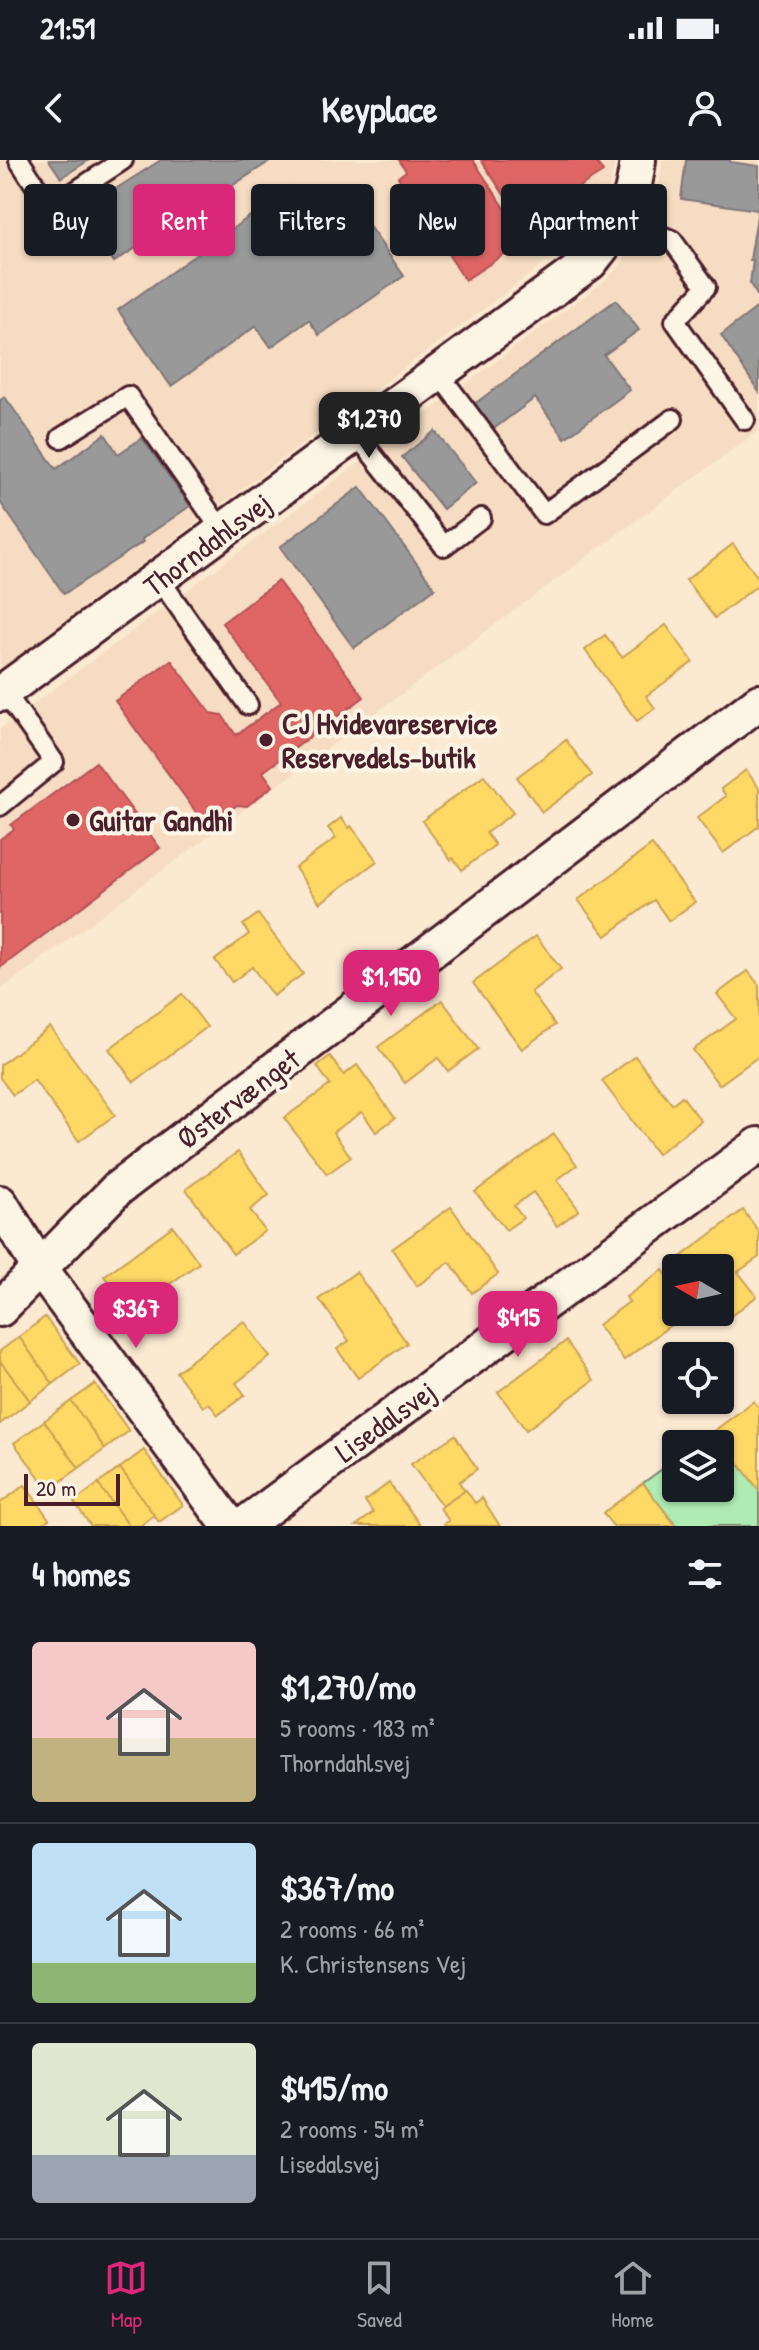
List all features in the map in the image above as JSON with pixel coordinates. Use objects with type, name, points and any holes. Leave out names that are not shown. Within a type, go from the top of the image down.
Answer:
[{"type":"street","name":"Thorndahlsvej","points":[[635,184],[638,160]]},
{"type":"street","name":"Thorndahlsvej","points":[[2,692],[160,580],[595,256]]},
{"type":"street","name":"Østervænget","points":[[0,1309],[117,1189],[759,702]]},
{"type":"street","name":"Lisedalsvej","points":[[243,1526],[759,1145]]},
{"type":"street","points":[[0,1203],[39,1267],[230,1526]]},
{"type":"lane","points":[[19,160],[50,208],[123,160]]},
{"type":"lane","points":[[667,238],[672,240],[706,287],[675,321],[745,420]]},
{"type":"lane","points":[[439,374],[544,514],[673,419]]},
{"type":"lane","points":[[61,438],[128,396],[223,532]]},
{"type":"lane","points":[[356,434],[444,546],[481,518]]},
{"type":"lane","points":[[160,580],[248,705]]},
{"type":"lane","points":[[0,806],[54,762],[2,692]]},
{"type":"shaded area","points":[[0,160],[615,160],[610,184],[501,184],[501,256],[555,256],[0,669]]},
{"type":"shaded area","points":[[663,160],[759,160],[759,430],[0,990],[0,729],[602,283],[627,256],[667,256],[667,184],[659,184]]},
{"type":"green space","points":[[734,1457],[759,1490],[759,1524],[676,1526],[643,1483],[662,1469],[662,1502],[734,1502]]},
{"type":"building: Homes","points":[[733,544],[759,579],[759,584],[715,618],[686,580]]},
{"type":"building: Homes","points":[[666,625],[693,662],[646,696],[655,708],[637,721],[585,650],[605,635],[622,657]]},
{"type":"building: Homes","points":[[566,740],[592,775],[542,812],[517,777]]},
{"type":"building: Homes","points":[[746,770],[759,788],[759,826],[723,853],[697,818],[726,796],[721,789]]},
{"type":"building: Homes","points":[[484,775],[513,813],[486,833],[495,845],[462,870],[422,821]]},
{"type":"building: Homes","points":[[341,818],[349,828],[351,826],[377,861],[320,903],[295,868],[336,838],[328,828]]},
{"type":"building: Homes","points":[[652,845],[695,902],[669,921],[654,900],[606,936],[578,900]]},
{"type":"building: Homes","points":[[258,914],[303,974],[273,996],[252,967],[232,982],[215,960],[249,934],[243,925]]},
{"type":"building: Homes","points":[[536,936],[561,969],[531,992],[555,1025],[522,1049],[473,983]]},
{"type":"building: Homes","points":[[748,971],[759,985],[759,1056],[719,1085],[693,1050],[736,1019],[717,994]]},
{"type":"building: Homes","points":[[182,994],[207,1027],[134,1082],[109,1049]]},
{"type":"building: Homes","points":[[442,1000],[478,1049],[448,1071],[438,1058],[405,1083],[378,1047]]},
{"type":"building: Homes","points":[[50,1027],[115,1115],[79,1141],[34,1080],[13,1095],[0,1078],[0,1065]]},
{"type":"building: Homes","points":[[330,1056],[344,1075],[357,1065],[395,1118],[376,1132],[362,1112],[333,1132],[351,1157],[327,1174],[284,1118],[330,1085],[317,1066]]},
{"type":"building: Homes","points":[[635,1056],[672,1104],[682,1096],[701,1121],[657,1154],[602,1081]]},
{"type":"building: Homes","points":[[554,1134],[577,1165],[557,1180],[579,1210],[557,1226],[533,1192],[514,1206],[523,1218],[506,1230],[475,1192]]},
{"type":"building: Homes","points":[[238,1152],[269,1195],[250,1210],[265,1231],[233,1254],[186,1189]]},
{"type":"building: Homes","points":[[451,1207],[498,1274],[472,1293],[450,1262],[417,1286],[392,1249]]},
{"type":"building: Homes","points":[[743,1210],[759,1232],[759,1257],[738,1272],[757,1296],[734,1313],[734,1254],[685,1254]]},
{"type":"building: Homes","points":[[173,1226],[199,1263],[157,1293],[172,1314],[145,1334],[104,1276]]},
{"type":"building: Homes","points":[[662,1271],[662,1326],[669,1326],[624,1360],[598,1325],[629,1302],[626,1297]]},
{"type":"building: Homes","points":[[356,1272],[407,1343],[358,1378],[337,1349],[349,1341],[319,1299]]},
{"type":"building: Homes","points":[[45,1317],[80,1364],[53,1384],[19,1337]]},
{"type":"building: Homes","points":[[244,1321],[270,1357],[236,1383],[245,1395],[218,1415],[209,1403],[203,1407],[176,1372]]},
{"type":"building: Homes","points":[[19,1337],[53,1384],[30,1401],[0,1361],[0,1351]]},
{"type":"building: Homes","points":[[566,1341],[594,1380],[526,1430],[498,1392]]},
{"type":"building: Homes","points":[[0,1361],[30,1401],[0,1424]]},
{"type":"building: Homes","points":[[95,1384],[129,1431],[105,1449],[71,1401]]},
{"type":"building: Homes","points":[[71,1401],[105,1449],[79,1468],[44,1421]]},
{"type":"building: Homes","points":[[754,1401],[759,1408],[759,1490],[734,1457],[734,1430],[715,1430]]},
{"type":"building: Homes","points":[[44,1421],[79,1468],[49,1490],[14,1443]]},
{"type":"building: Homes","points":[[455,1435],[477,1469],[459,1482],[465,1491],[442,1506],[411,1464]]},
{"type":"building: Homes","points":[[144,1450],[183,1505],[159,1522],[120,1468]]},
{"type":"building: Homes","points":[[120,1468],[154,1515],[140,1526],[129,1526],[98,1484]]},
{"type":"building: Homes","points":[[389,1483],[421,1526],[356,1526],[373,1513],[365,1501]]},
{"type":"building: Homes","points":[[643,1483],[676,1526],[613,1526],[603,1513]]},
{"type":"building: Homes","points":[[98,1484],[129,1526],[91,1526],[74,1502]]},
{"type":"building: Homes","points":[[25,1485],[49,1519],[40,1526],[0,1526],[0,1503]]},
{"type":"building: Homes","points":[[466,1490],[475,1503],[482,1498],[500,1526],[445,1526],[449,1521],[440,1508]]},
{"type":"building: Shops","points":[[399,160],[473,160],[501,202],[502,256],[465,280],[449,256],[485,256],[485,184],[403,184],[398,177],[406,171]]},
{"type":"building: Shops","points":[[481,160],[595,160],[603,172],[584,184],[501,184],[501,190]]},
{"type":"building: Shops","points":[[278,581],[364,697],[263,772],[273,786],[247,806],[237,805],[207,827],[115,701],[171,660],[211,713],[222,715],[236,735],[281,702],[222,623]]},
{"type":"building: Shops","points":[[96,762],[160,848],[0,968],[0,839],[14,829],[11,825]]},
{"type":"building: Industry","points":[[49,160],[89,160],[61,178]]},
{"type":"building: Industry","points":[[161,160],[272,160],[235,184],[133,184],[133,250],[114,262],[110,256],[117,256],[117,188]]},
{"type":"building: Industry","points":[[686,160],[730,160],[759,166],[759,298],[750,284],[753,260],[750,260],[758,210],[681,199]]},
{"type":"building: Industry","points":[[251,215],[251,256],[374,256],[374,233],[404,276],[319,335],[309,320],[271,347],[256,326],[171,386],[118,310],[194,256],[235,256],[235,227]]},
{"type":"building: Industry","points":[[616,300],[639,330],[604,355],[630,390],[565,438],[535,398],[492,430],[473,405]]},
{"type":"building: Industry","points":[[759,306],[759,392],[721,335]]},
{"type":"building: Industry","points":[[5,397],[56,469],[105,434],[118,454],[142,438],[190,506],[142,539],[143,542],[64,594],[0,502],[0,400]]},
{"type":"building: Industry","points":[[435,431],[476,483],[443,509],[402,457]]},
{"type":"building: Industry","points":[[360,487],[435,588],[354,648],[280,547]]},
{"type":"place","name":"CJ Hvidevareservice Reservedels-butik","points":[[266,740]]},
{"type":"place","name":"Guitar Gandhi","points":[[73,820]]}]
